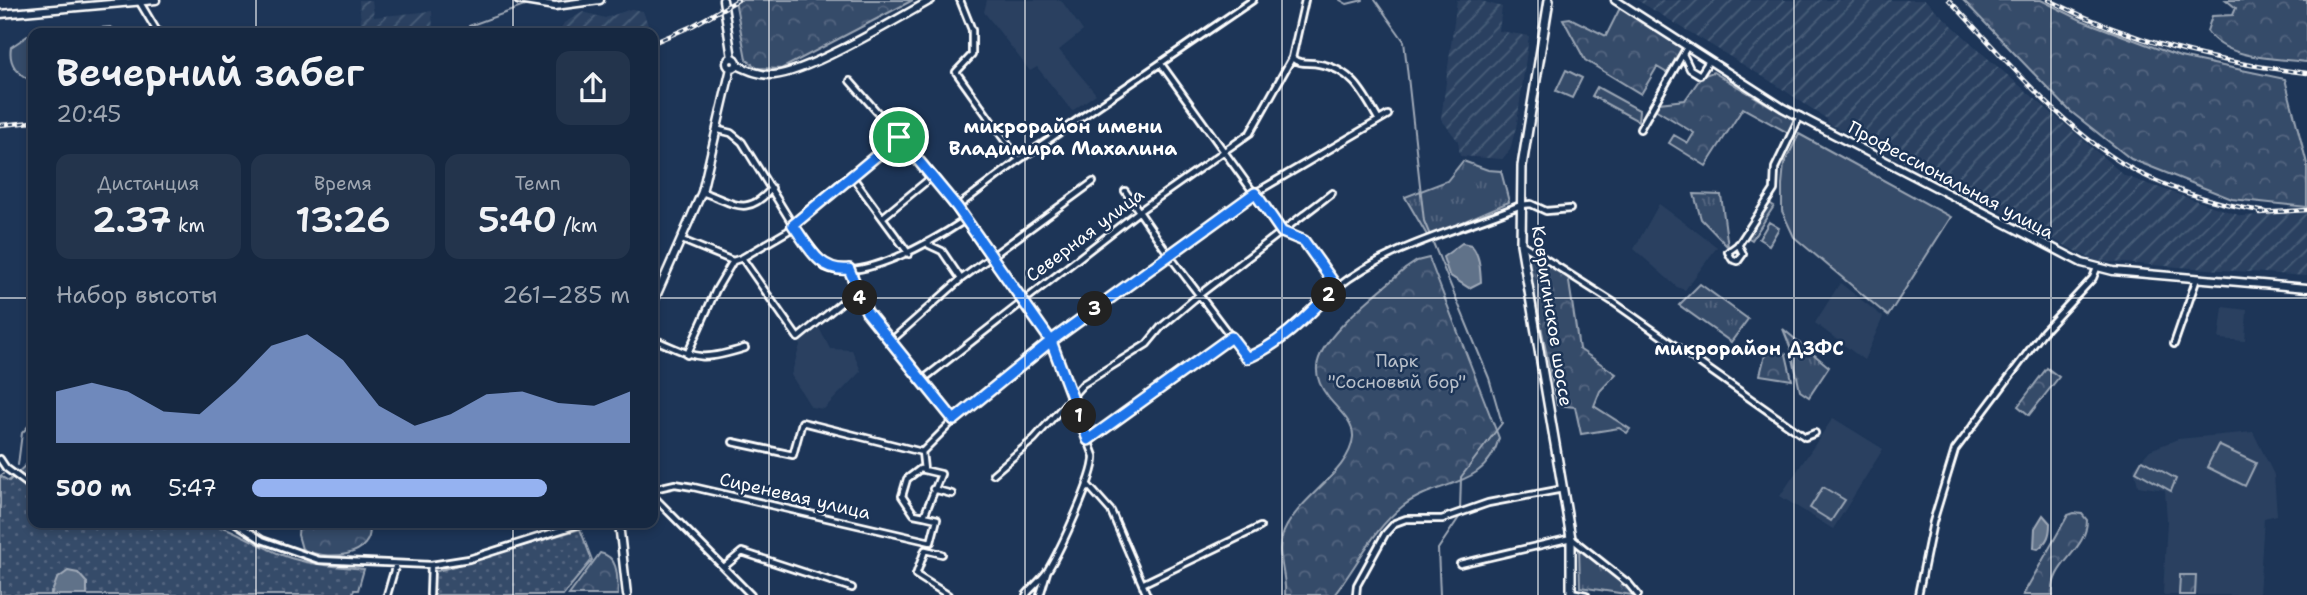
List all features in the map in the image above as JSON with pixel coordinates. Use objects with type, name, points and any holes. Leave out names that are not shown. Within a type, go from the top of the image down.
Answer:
[{"type":"main road","points":[[0,14],[156,0]]},
{"type":"main road","points":[[518,0],[555,6],[600,0]]},
{"type":"main road","points":[[658,292],[702,192],[736,59],[732,58],[723,0]]},
{"type":"main road","points":[[734,66],[765,75],[789,71],[869,34],[931,0]]},
{"type":"main road","name":"Ковригинское шоссе","points":[[1549,0],[1522,166],[1521,244],[1564,489],[1571,538],[1571,594]]},
{"type":"main road","name":"Профессиональная улица","points":[[1615,0],[1800,117],[2071,259],[2097,268],[2307,288]]},
{"type":"main road","points":[[620,528],[627,595]]},
{"type":"street","points":[[960,0],[972,30],[972,55],[956,72],[1020,160]]},
{"type":"street","points":[[957,207],[1020,160],[1253,0]]},
{"type":"street","name":"Северная улица","points":[[921,381],[1138,212],[1250,133],[1292,58],[1305,0]]},
{"type":"street","points":[[140,1],[155,28]]},
{"type":"street","points":[[1640,129],[1687,47]]},
{"type":"street","points":[[1683,54],[1690,69],[1700,75],[1709,61]]},
{"type":"street","points":[[1292,58],[1298,63],[1335,67],[1345,73],[1353,80],[1378,118]]},
{"type":"street","points":[[1161,64],[1226,150],[1282,232],[1304,241],[1313,251],[1334,283],[1334,289]]},
{"type":"street","points":[[850,81],[957,207],[1051,341],[1088,440],[1095,461],[1047,571],[1040,595]]},
{"type":"street","points":[[922,452],[954,420],[1051,341],[1255,193],[1378,118],[1388,115]]},
{"type":"street","points":[[1738,244],[1774,190],[1775,168],[1800,117]]},
{"type":"street","points":[[719,130],[731,133],[742,142],[793,225],[825,267],[849,269],[909,254],[928,245],[965,220]]},
{"type":"street","points":[[681,240],[733,261],[742,258],[781,237],[899,137]]},
{"type":"street","points":[[851,175],[909,254]]},
{"type":"street","points":[[883,217],[933,176]]},
{"type":"street","points":[[892,340],[961,279],[1093,182]]},
{"type":"street","points":[[702,192],[746,207],[756,205],[772,188]]},
{"type":"street","points":[[1125,191],[1169,256],[1247,358],[1292,330],[1334,289],[1395,250],[1521,205],[1531,204],[1546,211],[1570,209]]},
{"type":"street","points":[[993,474],[1034,439],[1071,395],[1147,344],[1156,332],[1199,295],[1332,193]]},
{"type":"street","points":[[1521,244],[1580,280],[1805,437],[1815,433]]},
{"type":"street","points":[[928,245],[942,251],[961,279]]},
{"type":"street","points":[[742,258],[798,338],[858,289]]},
{"type":"street","points":[[687,355],[716,290],[733,261]]},
{"type":"street","points":[[1919,595],[1933,522],[1955,450],[2043,332],[2094,278],[2097,268]]},
{"type":"street","points":[[849,269],[867,312],[954,420]]},
{"type":"street","points":[[2174,344],[2197,278]]},
{"type":"street","points":[[1088,440],[1231,337]]},
{"type":"street","points":[[658,341],[687,355],[711,359],[745,348]]},
{"type":"street","points":[[733,442],[793,455],[802,422],[922,452]]},
{"type":"street","points":[[922,452],[924,470]]},
{"type":"street","points":[[0,459],[6,468],[28,484]]},
{"type":"street","points":[[924,470],[941,474],[938,485],[932,489],[924,516],[914,514],[902,496],[907,479],[924,470]]},
{"type":"street","name":"Сиреневая улица","points":[[658,488],[676,484],[693,487],[931,542],[937,519],[924,516]]},
{"type":"street","points":[[1087,484],[1111,511],[1147,595]]},
{"type":"street","points":[[932,489],[952,494]]},
{"type":"street","points":[[1356,595],[1357,585],[1379,544],[1395,523],[1406,519],[1442,519],[1488,503],[1564,489]]},
{"type":"street","points":[[658,501],[751,595]]},
{"type":"street","points":[[1144,583],[1260,527]]},
{"type":"street","points":[[244,528],[262,540],[300,556],[319,560],[431,565],[469,559],[567,528]]},
{"type":"street","points":[[1460,564],[1571,538],[1629,584],[1638,595]]},
{"type":"street","points":[[942,554],[925,550],[916,575],[947,595]]},
{"type":"street","points":[[723,567],[743,552],[852,588]]},
{"type":"street","points":[[387,595],[396,564]]},
{"type":"street","points":[[430,595],[431,565]]},
{"type":"street","points":[[1026,595],[1047,571]]},
{"type":"street","points":[[1571,594],[1586,595]]},
{"type":"shaded area","points":[[359,0],[372,0],[374,17],[432,11],[433,28],[352,28],[352,25],[361,23]]},
{"type":"shaded area","points":[[987,0],[1061,0],[1083,31],[1059,50],[1096,94],[1072,111],[1037,67],[1030,71],[984,12]]},
{"type":"shaded area","points":[[1457,0],[1478,0],[1502,7],[1499,31],[1529,36],[1517,123],[1510,150],[1502,159],[1460,156],[1458,141],[1441,119]]},
{"type":"shaded area","points":[[1637,0],[1925,0],[1984,55],[2125,176],[2241,216],[2307,213],[2307,276],[2095,261],[1828,123],[1827,119],[1775,84]]},
{"type":"shaded area","points":[[631,9],[643,11],[648,25],[646,28],[562,28],[564,23],[583,12],[605,18]]},
{"type":"shaded area","points":[[1659,204],[1717,247],[1685,290],[1677,287],[1634,249]]},
{"type":"shaded area","points":[[1462,243],[1471,245],[1474,249],[1480,267],[1481,282],[1469,288],[1449,275],[1443,257]]},
{"type":"shaded area","points":[[1840,283],[1883,317],[1864,360],[1815,323]]},
{"type":"shaded area","points":[[2223,307],[2247,310],[2245,341],[2219,339]]},
{"type":"shaded area","points":[[819,328],[830,349],[852,350],[861,371],[824,409],[811,407],[791,375],[801,342]]},
{"type":"shaded area","points":[[1833,418],[1883,449],[1833,529],[1780,496]]},
{"type":"shaded area","points":[[2253,432],[2274,475],[2277,515],[2264,518],[2259,595],[2163,595],[2167,521],[2165,490],[2138,486],[2134,468],[2150,450],[2178,439]]},
{"type":"shaded area","points":[[2043,515],[2050,523],[2050,531],[2038,549],[2034,548],[2035,528]]},
{"type":"shaded area","points":[[68,571],[78,573],[87,583],[87,595],[51,595],[57,579]]},
{"type":"green space","points":[[735,0],[913,0],[781,69],[757,68],[746,59]]},
{"type":"green space","points":[[1963,0],[2041,0],[2081,20],[2180,57],[2285,79],[2307,164],[2307,207],[2232,199],[2131,159],[2070,111]]},
{"type":"green space","points":[[2226,0],[2307,0],[2307,62],[2252,56],[2226,48],[2215,40],[2207,31],[2212,16],[2233,15],[2236,8]]},
{"type":"green space","points":[[1620,8],[1684,47],[1669,74],[1657,67],[1641,94],[1585,60],[1563,19],[1570,18],[1606,36]]},
{"type":"green space","points":[[28,36],[28,79],[13,64],[11,47]]},
{"type":"green space","points":[[1566,70],[1582,78],[1572,98],[1556,91]]},
{"type":"green space","points":[[1713,72],[1796,121],[1790,134],[1743,108],[1706,166],[1669,143],[1674,135],[1688,143],[1694,133],[1655,109],[1659,103],[1685,100],[1702,76]]},
{"type":"green space","points":[[1597,87],[1639,110],[1638,121],[1592,96]]},
{"type":"green space","points":[[1799,134],[1951,217],[1888,316],[1794,237],[1782,211],[1782,185],[1784,164]]},
{"type":"green space","points":[[1463,161],[1488,170],[1501,171],[1509,202],[1428,237],[1405,197],[1447,181]]},
{"type":"green space","points":[[1694,194],[1721,195],[1728,247],[1701,219]]},
{"type":"green space","points":[[1769,203],[1774,206],[1752,240],[1747,237]]},
{"type":"green space","points":[[1769,222],[1779,228],[1769,245],[1759,239]]},
{"type":"green space","points":[[1531,251],[1568,275],[1579,349],[1616,374],[1600,391],[1594,406],[1630,429],[1627,433],[1619,428],[1581,434],[1575,407],[1557,405],[1526,253]]},
{"type":"green space","name":"Парк \"Сосновый бор\"","points":[[1429,258],[1499,438],[1492,455],[1483,467],[1472,475],[1417,497],[1392,515],[1334,595],[1285,595],[1280,551],[1282,537],[1297,511],[1342,463],[1350,450],[1353,437],[1348,421],[1320,383],[1317,367],[1320,355],[1340,328],[1368,301],[1405,269],[1417,261]]},
{"type":"green space","points":[[1700,284],[1748,319],[1731,342],[1679,305]]},
{"type":"green space","points":[[1783,329],[1829,367],[1809,397],[1800,391],[1791,349]]},
{"type":"green space","points":[[1767,347],[1786,354],[1792,380],[1760,375]]},
{"type":"green space","points":[[2047,368],[2059,377],[2029,415],[2018,406]]},
{"type":"green space","points":[[2218,445],[2256,463],[2245,486],[2207,467]]},
{"type":"green space","points":[[2142,460],[2176,479],[2171,491],[2136,471]]},
{"type":"green space","points":[[28,463],[28,528],[226,528],[273,551],[302,561],[364,569],[358,590],[354,590],[352,595],[87,595],[87,583],[51,592],[51,595],[0,595],[0,476],[9,481]]},
{"type":"green space","points":[[1823,487],[1845,500],[1831,521],[1810,508]]},
{"type":"green space","points":[[2082,514],[2087,520],[2085,531],[2057,575],[2053,584],[2053,595],[2023,595],[2068,515]]},
{"type":"green space","points":[[299,528],[369,528],[365,544],[347,554],[335,556],[302,549]]},
{"type":"green space","points":[[580,529],[592,560],[563,595],[433,595],[434,572]]},
{"type":"green space","points":[[1579,547],[1632,589],[1632,595],[1580,587]]},
{"type":"green space","points":[[600,553],[606,555],[614,564],[618,595],[569,595]]},
{"type":"green space","points":[[2180,575],[2196,575],[2195,595],[2179,595]]},
{"type":"waterway","points":[[1340,0],[1347,4],[1363,0]]},
{"type":"waterway","points":[[1375,0],[1404,41],[1424,221],[1489,378],[1502,423],[1461,477],[1460,510]]},
{"type":"waterway","points":[[469,28],[527,5]]},
{"type":"waterway","points":[[18,465],[22,433],[28,426]]},
{"type":"waterway","points":[[1440,595],[1438,549],[1460,516]]},
{"type":"railway","points":[[658,41],[692,26],[738,0]]},
{"type":"railway","points":[[1949,0],[2054,110],[2101,149],[2158,182],[2193,195],[2266,212]]},
{"type":"railway","points":[[2049,0],[2143,39],[2239,63],[2307,73]]},
{"type":"railway","points":[[0,125],[28,122]]},
{"type":"railway","points":[[2259,213],[2307,210]]},
{"type":"district","name":"микрорайон имени Владимира Махалина","points":[[1063,137]]},
{"type":"district","name":"микрорайон ДЗФС","points":[[1749,348]]},
{"type":"route","points":[[899,137],[793,225],[825,267],[849,269],[867,312],[954,420],[1051,341],[1255,193],[1282,232],[1288,237],[1304,241],[1313,251],[1334,283],[1334,289],[1292,330],[1254,355],[1247,358],[1231,337],[1088,440],[1051,341],[957,207],[899,137]]}]
